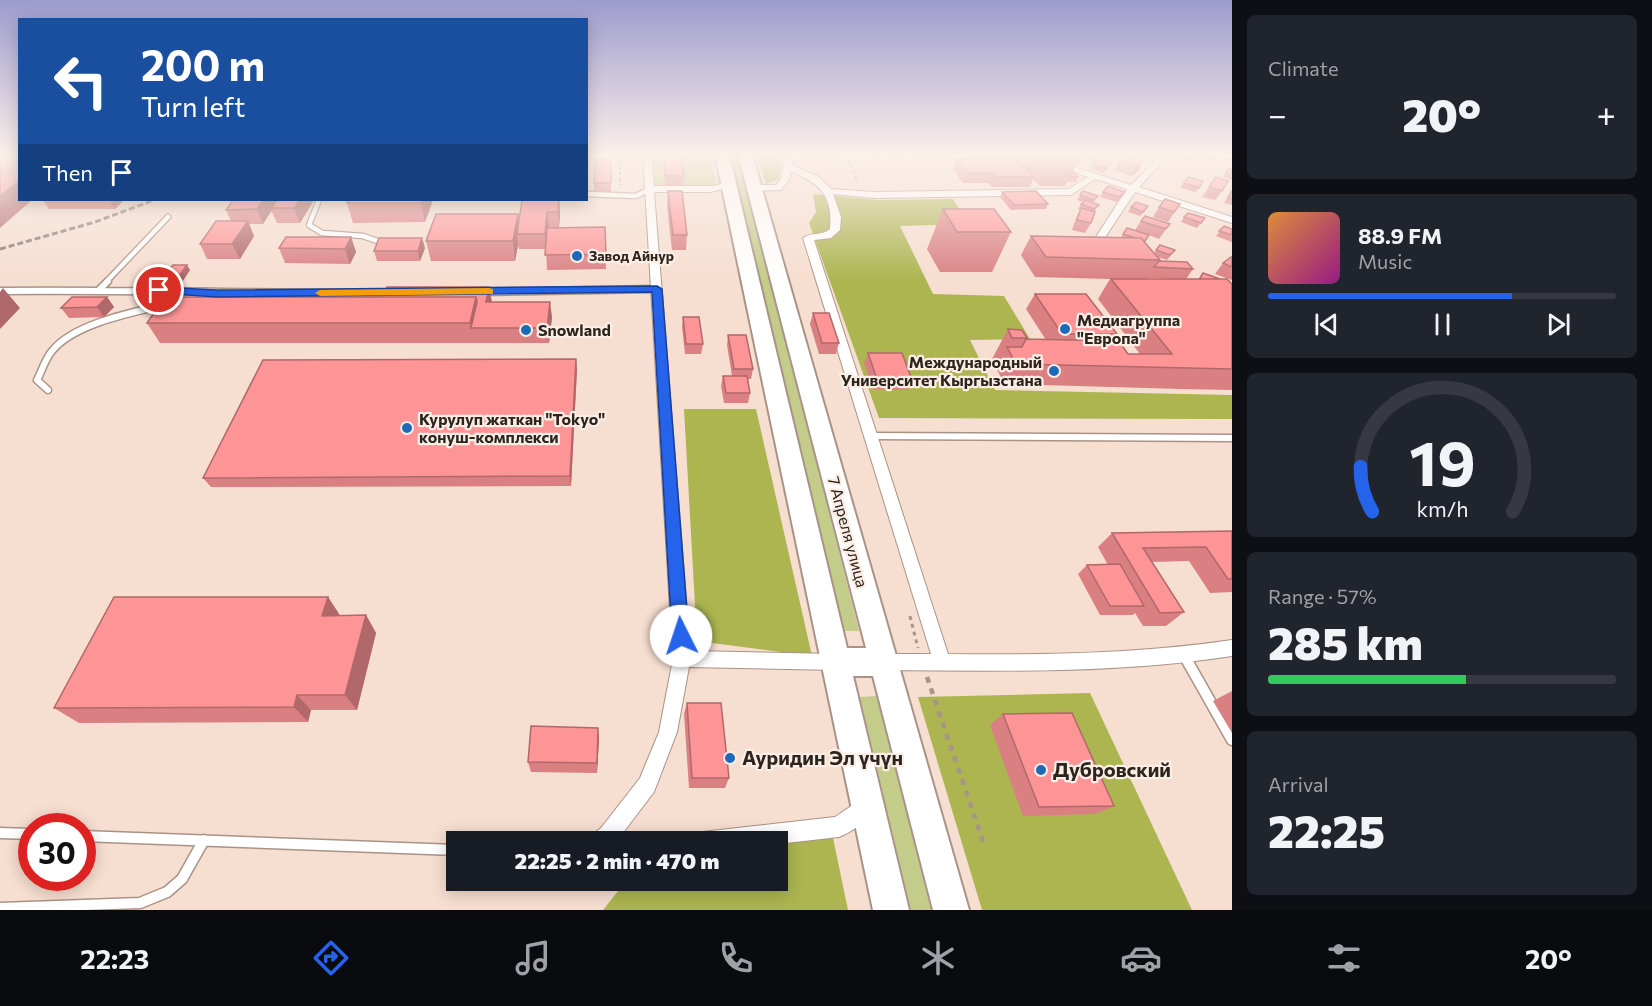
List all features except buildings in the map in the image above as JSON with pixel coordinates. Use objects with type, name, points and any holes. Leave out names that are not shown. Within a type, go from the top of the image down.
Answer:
[{"type":"main road","points":[[725,196],[836,662],[891,910]]},
{"type":"main road","name":"7 Апреля улица","points":[[756,196],[951,910]]},
{"type":"main road","points":[[836,662],[883,662]]},
{"type":"street","points":[[611,831],[647,785],[668,732],[682,659],[651,196]]},
{"type":"street","points":[[829,196],[836,217],[835,230],[828,236],[808,238],[942,662]]},
{"type":"street","points":[[1100,240],[1127,196]]},
{"type":"street","points":[[1156,196],[1232,220]]},
{"type":"street","points":[[883,662],[1074,664],[1185,657],[1232,648]]},
{"type":"street","points":[[682,659],[836,662]]},
{"type":"street","points":[[788,833],[839,827],[868,804]]},
{"type":"lane","points":[[319,201],[309,225],[322,232],[363,236],[393,246]]},
{"type":"lane","points":[[98,291],[168,217]]},
{"type":"lane","points":[[469,292],[657,289]]},
{"type":"lane","points":[[0,291],[179,290],[217,293],[400,293]]},
{"type":"lane","points":[[194,298],[217,293]]},
{"type":"lane","points":[[48,390],[37,380],[53,349],[82,331],[136,310],[171,303]]},
{"type":"lane","points":[[872,436],[1232,438]]},
{"type":"lane","points":[[1185,657],[1232,740]]},
{"type":"lane","points":[[0,833],[18,834]]},
{"type":"lane","points":[[96,836],[446,850]]},
{"type":"lane","points":[[0,908],[140,903],[167,892],[182,879],[204,840]]},
{"type":"path","points":[[922,662],[984,844]]},
{"type":"green space","points":[[739,196],[749,196],[859,631],[844,631]]},
{"type":"green space","points":[[813,196],[879,200],[953,199],[969,224],[900,226],[933,294],[1004,296],[1030,339],[970,340],[995,390],[1232,395],[1232,419],[879,418],[809,223],[816,212]]},
{"type":"green space","points":[[684,409],[756,409],[812,656],[697,641]]},
{"type":"green space","points":[[1090,693],[1192,910],[982,910],[918,697]]},
{"type":"green space","points":[[877,696],[931,910],[911,910],[860,697]]},
{"type":"green space","points":[[833,838],[848,910],[603,910],[618,891],[788,891],[788,842]]},
{"type":"railway","points":[[0,249],[95,222],[151,201]]},
{"type":"slow traffic","points":[[320,293],[489,292]]},
{"type":"place","name":"Завод Айнур","points":[[577,256]]},
{"type":"place","name":"Медиагруппа \"Европа\"","points":[[1065,329]]},
{"type":"place","name":"Snowland","points":[[526,330]]},
{"type":"place","name":"Международный Университет Кыргызстана","points":[[1054,371]]},
{"type":"place","name":"Курулуп жаткан \"Tokyo\" конуш-комплекси","points":[[407,428]]},
{"type":"place","name":"Ауридин Эл үчүн","points":[[730,758]]},
{"type":"place","name":"Дубровский","points":[[1041,770]]},
{"type":"route","points":[[159,290],[217,293],[423,293],[657,289],[681,636]]}]
